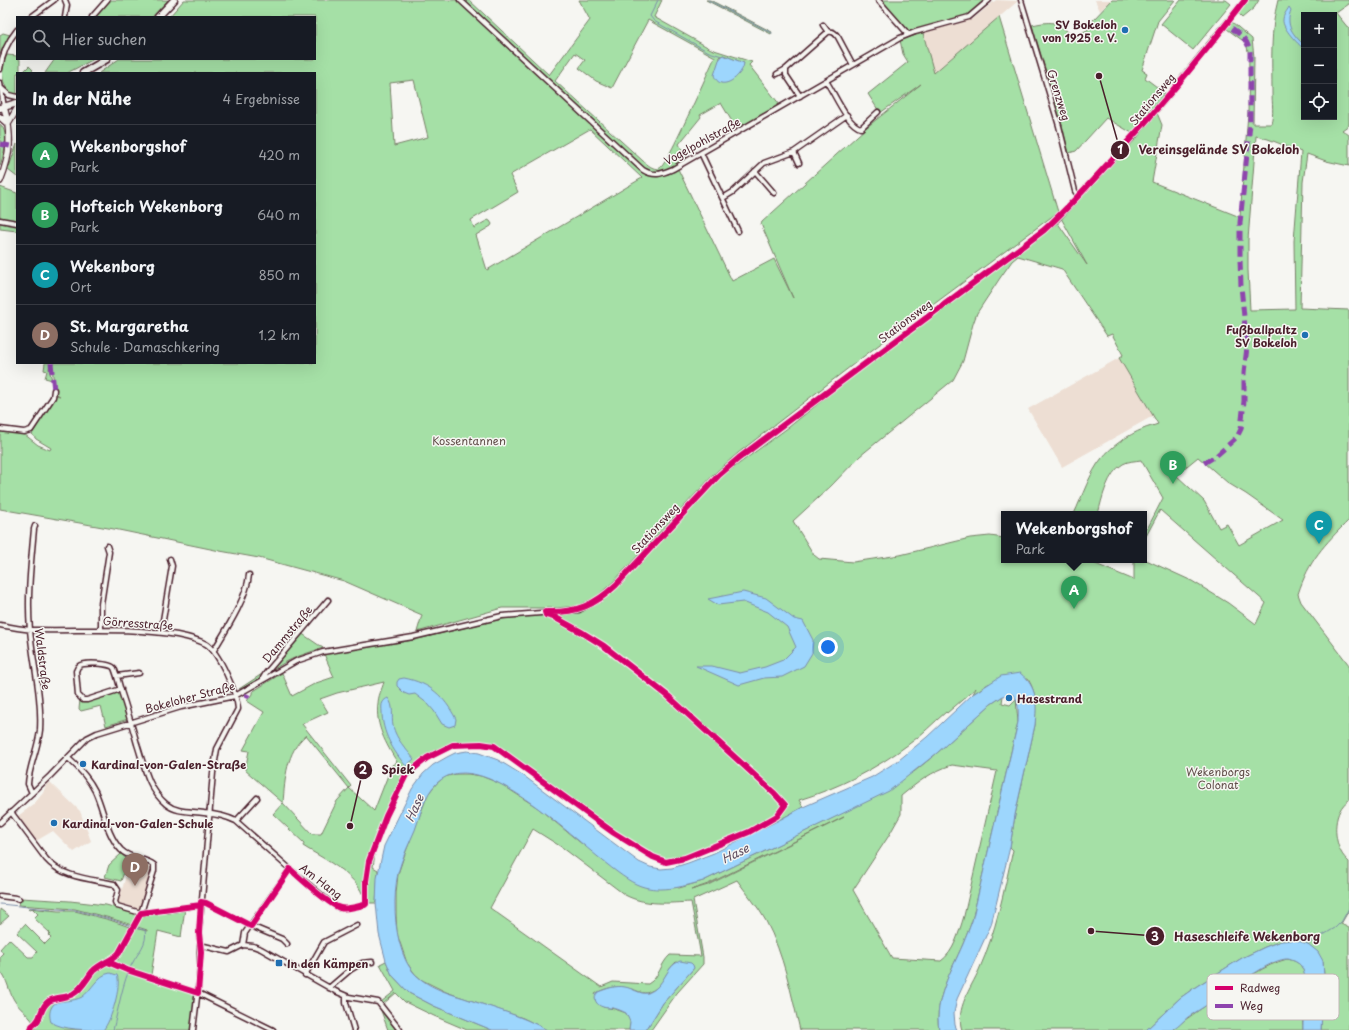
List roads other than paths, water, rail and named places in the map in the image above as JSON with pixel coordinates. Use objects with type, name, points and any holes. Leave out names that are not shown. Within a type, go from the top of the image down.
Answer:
[{"type":"main road","points":[[159,16],[174,0]]},
{"type":"main road","points":[[85,72],[104,60]]},
{"type":"main road","points":[[2,108],[16,103]]},
{"type":"street","points":[[32,16],[54,0]]},
{"type":"street","points":[[65,0],[68,5],[65,16]]},
{"type":"street","points":[[93,16],[107,0]]},
{"type":"street","name":"Vogelpohlstraße","points":[[460,0],[649,174],[661,174],[673,169],[908,34],[969,16],[989,0]]},
{"type":"street","points":[[878,0],[908,34]]},
{"type":"street","name":"Stationsweg","points":[[413,637],[502,616],[573,611],[589,606],[598,600],[616,585],[719,475],[840,382],[1044,230],[1135,135],[1245,0]]},
{"type":"street","name":"Grenzweg","points":[[1023,1],[1059,126],[1075,191],[1078,196]]},
{"type":"street","points":[[823,25],[828,32],[835,33],[853,65]]},
{"type":"street","points":[[0,69],[2,59],[10,40],[16,31]]},
{"type":"street","points":[[777,74],[786,69],[828,32]]},
{"type":"street","points":[[786,69],[786,75],[800,96]]},
{"type":"street","points":[[826,81],[847,115],[856,126],[861,128],[878,112]]},
{"type":"street","points":[[0,85],[9,94],[16,97]]},
{"type":"street","points":[[0,85],[2,108],[8,124],[10,146],[7,161],[0,181]]},
{"type":"street","points":[[8,124],[16,111]]},
{"type":"street","points":[[723,198],[733,192],[767,161],[794,152],[847,115]]},
{"type":"street","points":[[0,117],[8,124]]},
{"type":"street","points":[[794,152],[799,163]]},
{"type":"street","points":[[701,153],[738,231]]},
{"type":"street","points":[[755,171],[774,193]]},
{"type":"street","points":[[0,220],[16,223]]},
{"type":"street","points":[[0,429],[24,432],[31,430],[53,397],[54,390]]},
{"type":"street","name":"Waldstraße","points":[[32,793],[28,784],[37,744],[40,714],[30,630],[29,591],[35,526]]},
{"type":"street","points":[[101,629],[101,604],[109,552],[107,546]]},
{"type":"street","points":[[161,632],[172,566],[170,559]]},
{"type":"street","points":[[193,1030],[198,993],[201,905],[216,756],[221,740],[238,708],[234,691],[214,650],[241,600],[248,583],[249,575]]},
{"type":"street","name":"Dammstraße","points":[[263,680],[266,672],[328,600]]},
{"type":"street","name":"Görresstraße","points":[[0,625],[30,630],[101,629],[161,632],[199,641],[214,650]]},
{"type":"street","name":"Bokeloher Straße","points":[[0,823],[92,735],[181,707],[235,696],[296,661],[323,652],[413,637]]},
{"type":"street","name":"Am Hang","points":[[121,689],[83,700],[78,695],[76,672],[79,666],[111,665],[117,676],[121,689],[131,722],[147,776],[161,799],[176,810],[210,813],[229,817],[236,821],[290,869],[339,908]]},
{"type":"street","points":[[117,676],[139,673]]},
{"type":"street","points":[[11,812],[46,859],[56,869],[69,874],[114,884],[118,890],[115,902],[117,906],[141,913],[154,871],[154,865],[150,862],[130,856],[117,845],[110,833],[94,790],[79,769],[68,758]]},
{"type":"street","points":[[236,821],[257,798]]},
{"type":"street","points":[[243,945],[245,933],[290,869]]},
{"type":"street","points":[[0,896],[16,898],[19,900]]},
{"type":"street","points":[[168,910],[201,905]]},
{"type":"street","points":[[305,975],[324,942],[357,924]]},
{"type":"street","points":[[251,926],[282,939],[288,944]]},
{"type":"street","points":[[200,945],[228,952],[243,945],[261,949],[305,975],[346,996],[378,1002],[400,1030]]},
{"type":"street","points":[[329,988],[350,970],[362,963],[372,962]]},
{"type":"street","points":[[198,993],[274,1030]]},
{"type":"street","points":[[346,996],[346,1003],[354,1030]]},
{"type":"water","points":[[1289,7],[1291,10],[1289,21],[1291,29],[1301,42],[1301,46],[1291,36],[1285,27],[1283,23],[1284,16]]},
{"type":"water","points":[[723,55],[744,63],[743,68],[736,78],[726,83],[721,83],[714,75],[719,60]]},
{"type":"water","points":[[743,592],[766,598],[794,619],[803,621],[813,640],[812,653],[804,666],[782,677],[764,678],[739,685],[696,666],[712,666],[740,673],[765,667],[783,660],[796,647],[787,627],[768,612],[743,602],[718,605],[708,599]]},
{"type":"water","name":"Hase","points":[[1020,673],[1030,684],[1035,696],[1035,725],[1015,815],[1010,847],[991,925],[957,999],[954,1013],[957,1030],[939,1030],[939,1007],[949,975],[972,921],[1018,722],[1017,703],[1015,696],[1012,694],[1003,696],[991,704],[937,753],[889,791],[703,881],[670,888],[652,889],[636,884],[617,872],[539,809],[510,789],[483,777],[458,773],[437,783],[429,793],[423,805],[398,873],[395,892],[395,912],[397,932],[402,951],[407,964],[412,971],[432,986],[448,993],[517,1016],[547,1030],[492,1030],[434,1006],[409,993],[392,975],[386,961],[379,934],[376,903],[377,878],[384,846],[412,789],[423,774],[433,765],[455,753],[467,751],[479,753],[498,760],[524,776],[639,862],[650,867],[661,869],[672,868],[714,853],[803,807],[872,777],[899,760],[927,737],[973,694],[1001,676]]},
{"type":"water","points":[[404,678],[429,687],[441,697],[456,719],[455,725],[449,727],[442,724],[428,704],[415,694],[409,695],[404,693],[397,686],[397,682],[399,679]]},
{"type":"water","points":[[388,698],[392,708],[392,722],[394,731],[414,759],[406,766],[389,741],[384,727],[382,719],[382,703]]},
{"type":"water","points":[[1295,940],[1308,944],[1318,952],[1323,961],[1324,974],[1304,974],[1299,964],[1288,959],[1273,963],[1254,974],[1216,974],[1242,958],[1281,941]]},
{"type":"water","points":[[680,961],[691,963],[694,968],[663,1003],[646,1030],[629,1030],[630,1022],[626,1013],[615,1008],[605,1008],[597,1003],[595,999],[598,992],[615,987],[625,987],[642,993],[648,993],[654,990],[662,982],[671,967]]},
{"type":"water","points":[[110,973],[117,975],[118,987],[112,1012],[103,1030],[83,1030],[62,1027],[51,1022],[50,1013],[54,1004],[75,1000],[82,997],[105,974]]},
{"type":"water","points":[[1207,980],[1207,1005],[1188,1017],[1178,1027],[1171,1030],[1146,1030],[1180,998]]},
{"type":"water","points":[[1303,1020],[1322,1020],[1321,1030],[1303,1030]]},
{"type":"waterway","points":[[658,0],[650,16],[654,21],[709,52],[722,56]]},
{"type":"waterway","points":[[708,0],[772,33]]},
{"type":"waterway","points":[[0,904],[75,910],[131,926]]},
{"type":"waterway","points":[[1308,944],[1335,928],[1342,921],[1349,908]]},
{"type":"waterway","points":[[113,1030],[126,978],[145,940],[145,930],[136,928]]},
{"type":"place","name":"SV Bokeloh von 1925 e. V.","points":[[1125,30]]},
{"type":"place","name":"Vereinsgelände SV Bokeloh","points":[[1099,76]]},
{"type":"place","name":"Fußballpaltz SV Bokeloh","points":[[1305,335]]},
{"type":"place","name":"Hofteich Wekenborg","points":[[1173,484]]},
{"type":"place","name":"Wekenborg","points":[[1319,544]]},
{"type":"place","name":"Wekenborgshof","points":[[1074,609]]},
{"type":"place","name":"Hasestrand","points":[[1009,698]]},
{"type":"place","name":"Kardinal-von-Galen-Straße","points":[[83,764]]},
{"type":"place","name":"Kardinal-von-Galen-Schule","points":[[54,823]]},
{"type":"place","name":"Spiek","points":[[350,826]]},
{"type":"place","name":"St. Margaretha","points":[[135,886]]},
{"type":"place","name":"Haseschleife Wekenborg","points":[[1091,931]]},
{"type":"place","name":"In den Kämpen","points":[[279,963]]},
{"type":"park label","name":"Kossentannen","points":[[469,440]]},
{"type":"park label","name":"Wekenborgs Colonat","points":[[1218,777]]}]
